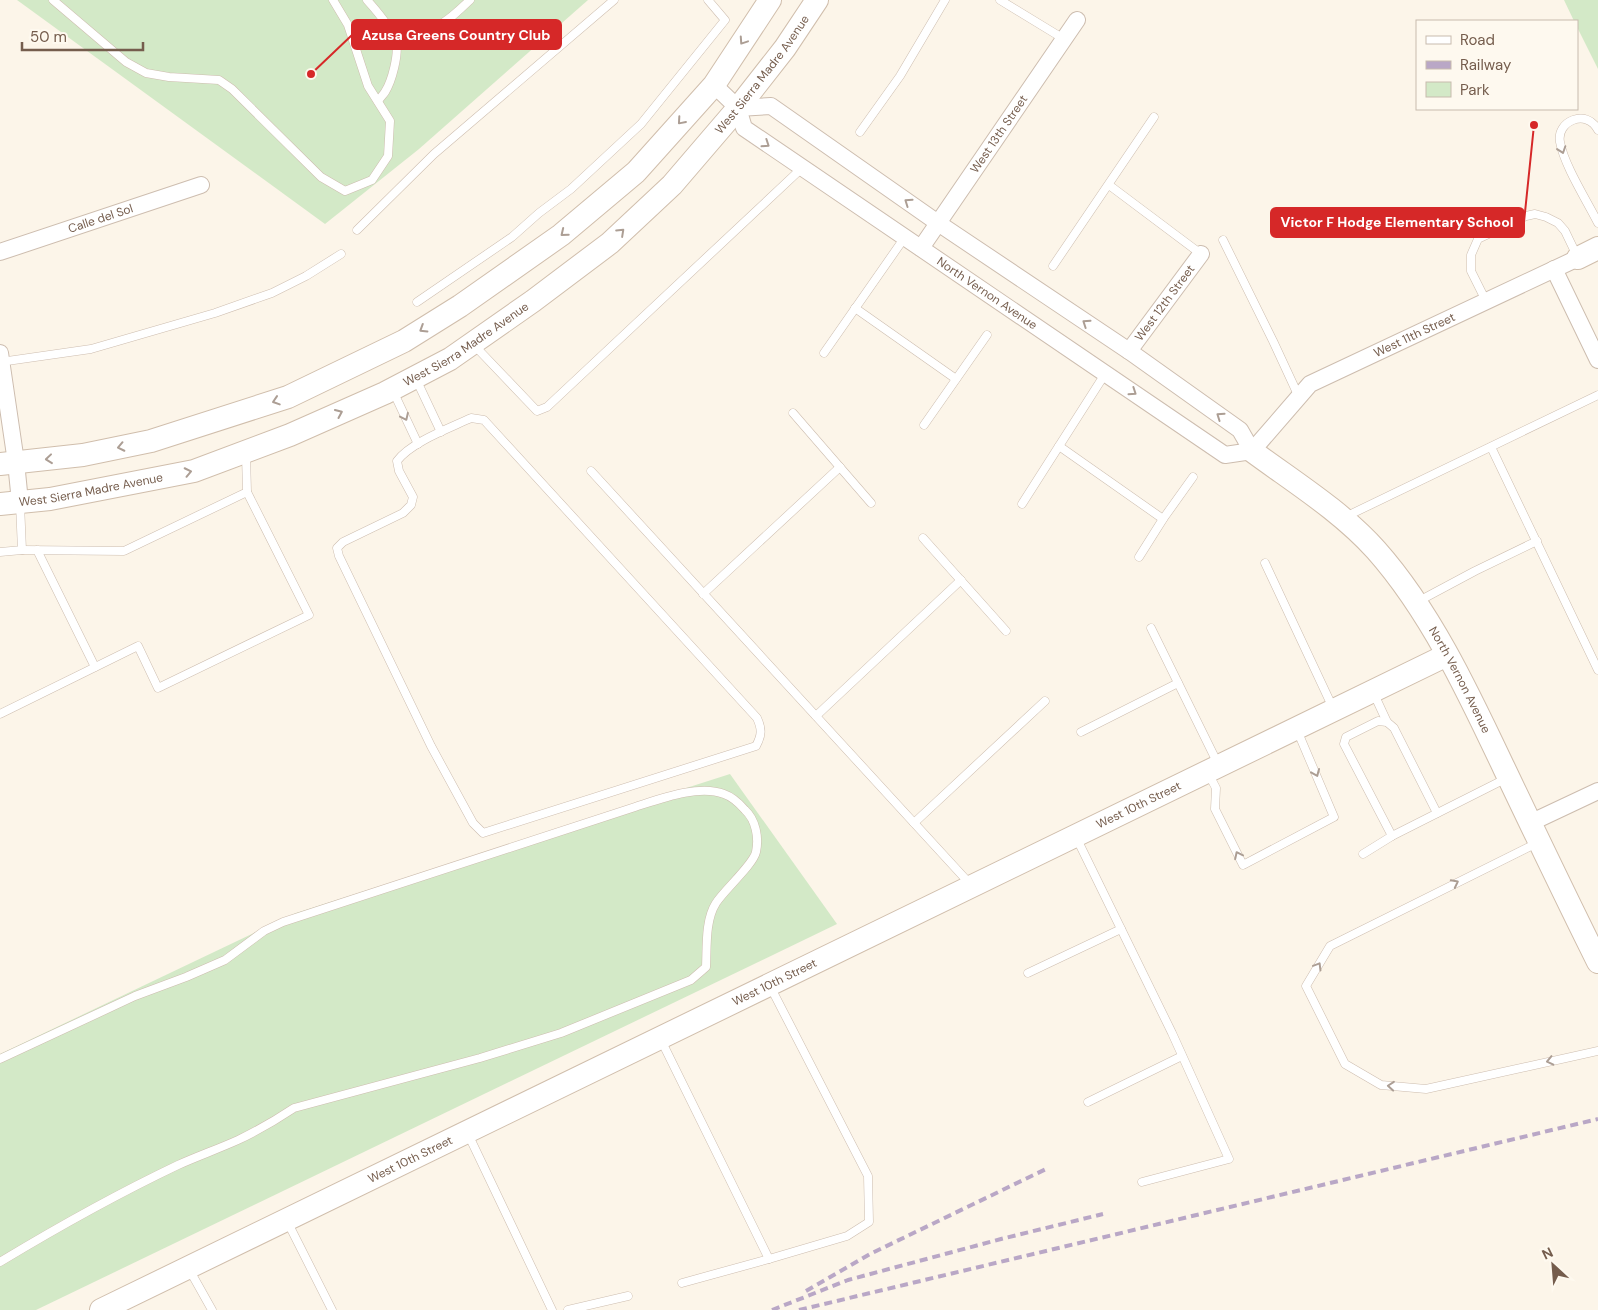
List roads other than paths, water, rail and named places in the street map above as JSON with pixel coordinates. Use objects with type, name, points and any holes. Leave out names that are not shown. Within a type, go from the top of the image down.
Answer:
[{"type":"street","points":[[8,463],[83,455],[151,441],[288,397],[404,341],[460,306],[561,235],[636,172],[714,85],[770,0]]},
{"type":"street","name":"West Sierra Madre Avenue","points":[[10,503],[50,499],[194,472],[290,435],[392,389],[450,359],[534,301],[610,243],[672,185],[738,108],[785,48],[817,0]]},
{"type":"street","name":"West 13th Street","points":[[921,248],[1076,20]]},
{"type":"street","name":"North Vernon Avenue","points":[[714,85],[738,108],[744,128],[802,168],[1225,455],[1252,451]]},
{"type":"street","name":"North Vernon Avenue","points":[[738,108],[771,106],[938,223],[1129,351],[1241,431],[1252,451],[1343,518],[1376,550],[1415,602],[1447,655],[1596,952]]},
{"type":"street","name":"Calle del Sol","points":[[0,252],[201,185]]},
{"type":"street","name":"West 11th Street","points":[[1252,451],[1310,384],[1588,253]]},
{"type":"street","name":"West 12th Street","points":[[1129,351],[1201,254]]},
{"type":"street","points":[[1554,269],[1598,360]]},
{"type":"street","points":[[0,359],[10,503]]},
{"type":"street","name":"West 10th Street","points":[[101,1310],[1447,655]]},
{"type":"street","points":[[1535,832],[1598,791]]},
{"type":"lane","points":[[53,0],[126,62],[146,73],[169,77],[219,80],[232,89],[321,176],[345,191],[372,180],[388,156],[390,121],[368,86],[348,25],[333,0]]},
{"type":"lane","points":[[366,0],[373,6],[392,33],[396,44],[395,65],[386,91],[378,101]]},
{"type":"lane","points":[[392,33],[415,32],[436,27],[470,0]]},
{"type":"lane","points":[[357,230],[434,154],[614,0]]},
{"type":"lane","points":[[417,302],[512,237],[571,188],[640,124],[725,20],[708,0]]},
{"type":"lane","points":[[860,132],[900,76],[945,0]]},
{"type":"lane","points":[[1000,0],[1064,38]]},
{"type":"lane","points":[[1053,266],[1154,117]]},
{"type":"lane","points":[[1598,130],[1590,120],[1578,118],[1569,122],[1559,137],[1567,163],[1598,223]]},
{"type":"lane","points":[[473,344],[537,411],[547,407],[802,168]]},
{"type":"lane","points":[[1109,185],[1201,254]]},
{"type":"lane","points":[[1486,301],[1471,271],[1471,255],[1478,239],[1526,216],[1535,214],[1558,223],[1588,253]]},
{"type":"lane","points":[[824,353],[905,237]]},
{"type":"lane","points":[[1223,240],[1299,397]]},
{"type":"lane","points":[[0,359],[91,348],[215,313],[272,292],[306,276],[341,254]]},
{"type":"lane","points":[[855,308],[956,379]]},
{"type":"lane","points":[[924,425],[987,335]]},
{"type":"lane","points":[[1022,504],[1105,374]]},
{"type":"lane","points":[[416,377],[441,432]]},
{"type":"lane","points":[[392,389],[418,444]]},
{"type":"lane","points":[[1343,518],[1598,395]]},
{"type":"lane","points":[[793,413],[871,503]]},
{"type":"lane","points":[[471,418],[484,420],[757,718],[761,726],[761,736],[756,746],[483,833],[472,823],[431,746],[339,556],[337,548],[343,542],[402,513],[411,505],[413,497],[399,471],[397,460],[403,453],[441,432],[471,418]]},
{"type":"lane","points":[[1059,446],[1164,518]]},
{"type":"lane","points":[[1491,447],[1598,670]]},
{"type":"lane","points":[[0,714],[138,646],[158,688],[309,615],[247,492],[246,452]]},
{"type":"lane","points":[[704,594],[840,467]]},
{"type":"lane","points":[[591,471],[972,886]]},
{"type":"lane","points":[[1139,557],[1193,477]]},
{"type":"lane","points":[[0,552],[22,550],[124,551],[247,492]]},
{"type":"lane","points":[[10,503],[22,550]]},
{"type":"lane","points":[[923,538],[1006,631]]},
{"type":"lane","points":[[1415,602],[1537,541]]},
{"type":"lane","points":[[37,550],[95,667]]},
{"type":"lane","points":[[1265,563],[1333,710]]},
{"type":"lane","points":[[816,716],[962,580]]},
{"type":"lane","points":[[1151,628],[1178,683],[1213,769],[1216,788],[1215,809],[1243,865],[1334,817],[1296,728]]},
{"type":"lane","points":[[1081,732],[1178,683]]},
{"type":"lane","points":[[1372,692],[1387,722],[1394,728],[1437,813]]},
{"type":"lane","points":[[914,823],[1045,701]]},
{"type":"lane","points":[[1387,722],[1378,721],[1346,737],[1344,744],[1392,836]]},
{"type":"lane","points":[[1363,854],[1392,836],[1508,777]]},
{"type":"lane","points":[[0,1059],[135,996],[225,960],[264,930],[283,922],[635,807],[683,793],[709,791],[724,793],[738,801],[750,815],[756,828],[756,853],[715,905],[710,922],[706,967],[691,980],[561,1033],[480,1058],[294,1108],[237,1140],[178,1165],[131,1188],[50,1231],[0,1262]]},
{"type":"lane","points":[[1535,832],[1330,946],[1306,986],[1345,1064],[1381,1085],[1426,1089],[1598,1051]]},
{"type":"lane","points":[[1076,836],[1182,1056],[1229,1159],[1142,1182]]},
{"type":"lane","points":[[1028,973],[1121,929]]},
{"type":"lane","points":[[682,1283],[847,1236],[869,1222],[868,1176],[770,984]]},
{"type":"lane","points":[[660,1038],[768,1259]]},
{"type":"lane","points":[[1088,1102],[1182,1056]]},
{"type":"lane","points":[[467,1132],[552,1310]]},
{"type":"lane","points":[[286,1220],[332,1310]]},
{"type":"lane","points":[[188,1268],[212,1310]]},
{"type":"lane","points":[[568,1310],[628,1296]]},
{"type":"railway","points":[[799,1310],[1598,1119]]},
{"type":"railway","points":[[806,1291],[870,1254],[1046,1169]]},
{"type":"railway","points":[[772,1310],[848,1280],[1103,1214]]},
{"type":"place","name":"Azusa Greens Country Club","points":[[311,74]]},
{"type":"place","name":"Victor F Hodge Elementary School","points":[[1534,125]]}]
